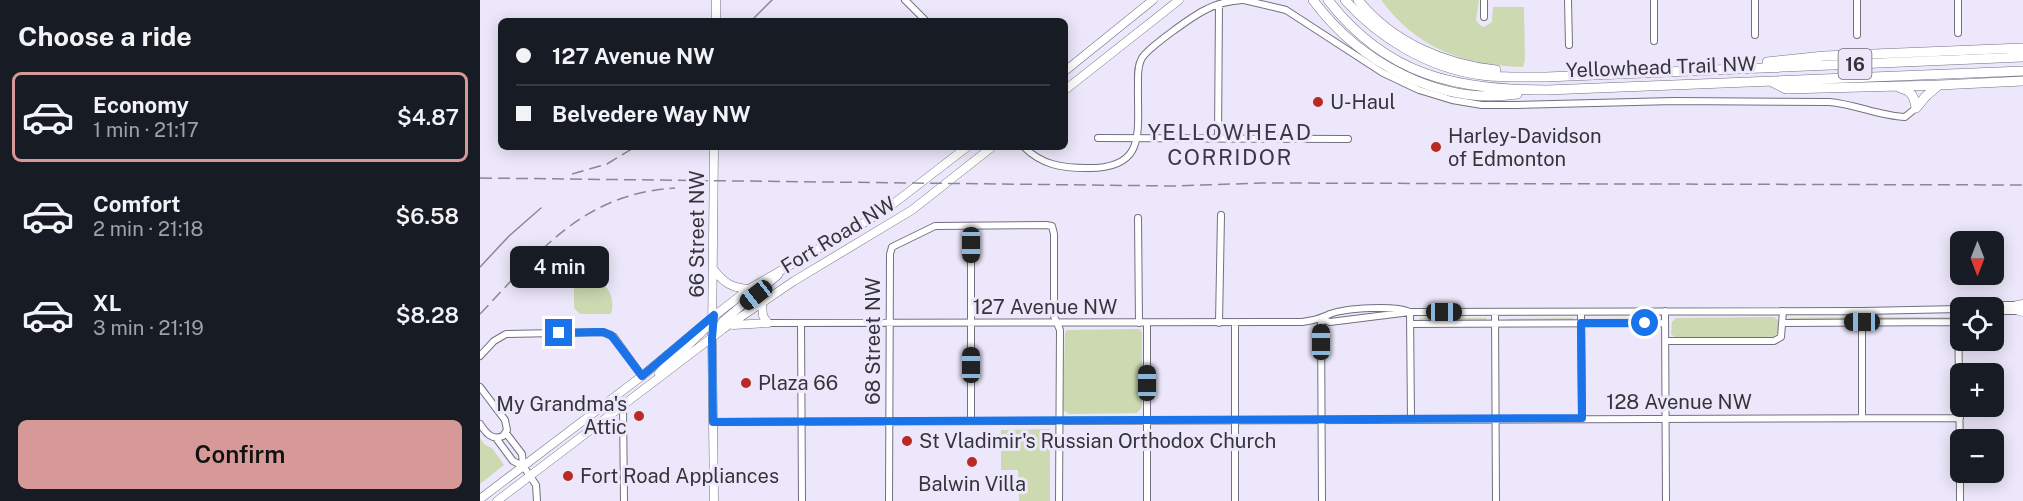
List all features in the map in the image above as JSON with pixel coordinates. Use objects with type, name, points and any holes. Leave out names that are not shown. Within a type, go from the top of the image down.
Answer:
[{"type":"highway","points":[[1313,0],[1337,27],[1365,51],[1377,61],[1404,76],[1459,93],[1479,96],[1502,97],[1546,90]]},
{"type":"highway","name":"Yellowhead Trail NW","points":[[1328,0],[1344,19],[1370,43],[1388,54],[1422,73],[1474,87],[1546,90],[2023,71]]},
{"type":"highway","name":"Yellowhead Trail NW","points":[[1345,0],[1382,35],[1406,50],[1442,65],[1480,75],[1546,76],[2023,57]]},
{"type":"highway","points":[[1358,0],[1385,27],[1417,48],[1435,56],[1464,66],[1546,76]]},
{"type":"highway","points":[[1687,71],[1824,56],[2023,48]]},
{"type":"highway","points":[[1770,81],[1786,89],[1939,86],[2023,81]]},
{"type":"highway","points":[[1998,82],[2023,88]]},
{"type":"highway","points":[[1895,86],[1908,90],[1913,96],[1916,108]]},
{"type":"highway","points":[[1916,108],[1939,86]]},
{"type":"main road","points":[[716,0],[716,18]]},
{"type":"main road","points":[[1068,69],[1153,0]]},
{"type":"main road","points":[[1068,88],[1179,0]]},
{"type":"main road","name":"66 Street NW","points":[[714,150],[712,338],[714,501]]},
{"type":"main road","name":"Fort Road NW","points":[[480,499],[642,376],[714,315],[749,289],[884,211],[963,150]]},
{"type":"main road","name":"Fort Road NW","points":[[497,501],[712,338],[794,281],[922,203],[988,150]]},
{"type":"main road","points":[[712,338],[723,321],[788,266]]},
{"type":"main road","points":[[714,270],[730,286],[749,289]]},
{"type":"main road","points":[[762,303],[763,316],[768,323]]},
{"type":"main road","points":[[646,388],[659,372],[704,330],[714,315]]},
{"type":"main road","points":[[731,325],[768,323]]},
{"type":"street","points":[[905,0],[924,18]]},
{"type":"street","points":[[1028,150],[1050,164],[1071,168],[1102,169],[1125,161],[1133,152],[1137,138],[1140,63],[1146,53],[1201,12],[1219,4],[1243,0],[1286,10],[1383,73],[1413,88],[1452,100],[1482,105],[1674,101],[1829,102],[1845,103],[1905,117],[1916,108]]},
{"type":"street","points":[[1484,0],[1484,17]]},
{"type":"street","points":[[1568,0],[1569,45]]},
{"type":"street","points":[[1654,0],[1654,41]]},
{"type":"street","points":[[1755,0],[1755,35]]},
{"type":"street","points":[[1857,0],[1857,34]]},
{"type":"street","points":[[1958,0],[1958,33]]},
{"type":"street","points":[[1218,138],[1219,4]]},
{"type":"street","points":[[1098,138],[1348,139]]},
{"type":"street","points":[[1219,322],[1221,214]]},
{"type":"street","points":[[1138,218],[1139,323]]},
{"type":"street","name":"68 Street NW","points":[[889,501],[890,254],[894,244],[935,226],[971,226]]},
{"type":"street","points":[[971,421],[971,226],[1052,226],[1054,316],[1059,330],[1059,501]]},
{"type":"street","points":[[2004,306],[2021,308]]},
{"type":"street","name":"127 Avenue NW","points":[[768,323],[1302,322],[1321,319],[1331,314],[1372,308],[1401,308],[1410,312],[1950,309]]},
{"type":"street","points":[[2004,310],[2021,308]]},
{"type":"street","points":[[1665,311],[1666,501]]},
{"type":"street","points":[[1666,341],[1774,341],[1781,337],[1783,311]]},
{"type":"street","points":[[1862,311],[1862,418]]},
{"type":"street","points":[[1410,312],[1411,419]]},
{"type":"street","points":[[1495,312],[1497,501]]},
{"type":"street","points":[[1581,312],[1582,418]]},
{"type":"street","points":[[1321,319],[1322,501]]},
{"type":"street","points":[[1235,322],[1235,501]]},
{"type":"street","points":[[1783,323],[1950,322]]},
{"type":"street","points":[[1147,323],[1147,501]]},
{"type":"street","points":[[1410,324],[1665,323]]},
{"type":"street","points":[[801,324],[802,501]]},
{"type":"street","points":[[480,356],[498,338],[506,334],[603,332],[614,337],[642,376]]},
{"type":"street","points":[[1959,351],[1960,429]]},
{"type":"street","points":[[480,387],[508,427],[506,433],[496,438]]},
{"type":"street","points":[[623,406],[624,501]]},
{"type":"street","name":"128 Avenue NW","points":[[713,422],[1960,418]]},
{"type":"street","points":[[480,424],[490,436],[496,438],[513,461],[523,466],[536,485],[537,501]]},
{"type":"street","points":[[506,433],[522,454],[523,466]]},
{"type":"street","points":[[1960,483],[1960,501]]},
{"type":"green space","points":[[1381,0],[1479,0],[1476,20],[1484,27],[1492,22],[1493,7],[1524,7],[1525,60],[1523,67],[1481,63],[1443,51],[1410,31]]},
{"type":"green space","points":[[582,279],[596,281],[607,288],[612,299],[611,314],[580,314],[574,308],[574,281]]},
{"type":"green space","points":[[1774,317],[1779,321],[1779,332],[1771,338],[1676,338],[1671,334],[1672,322],[1676,318]]},
{"type":"green space","points":[[1854,317],[1854,319],[1789,319],[1790,318]]},
{"type":"green space","points":[[1871,317],[1950,317],[1950,319],[1871,320]]},
{"type":"green space","points":[[1420,318],[1486,318],[1487,320],[1419,321]]},
{"type":"green space","points":[[1573,318],[1573,320],[1508,321],[1507,319]]},
{"type":"green space","points":[[1656,318],[1657,320],[1590,321],[1589,319]]},
{"type":"green space","points":[[1140,329],[1142,333],[1142,407],[1137,413],[1069,414],[1063,410],[1065,333],[1067,330]]},
{"type":"green space","points":[[1050,429],[1050,501],[1019,501],[1018,470],[1001,470],[1001,430]]},
{"type":"green space","points":[[480,438],[485,445],[492,448],[504,465],[480,484]]},
{"type":"tram line","points":[[754,18],[772,0]]},
{"type":"tram line","points":[[480,267],[509,236],[541,208]]},
{"type":"railway","points":[[572,174],[607,164],[630,150]]},
{"type":"railway","points":[[480,178],[1173,186],[1263,183],[2023,185]]},
{"type":"railway","points":[[480,314],[544,248],[588,214],[614,201],[642,193],[675,188]]},
{"type":"place","name":"U-Haul","points":[[1318,102]]},
{"type":"place","name":"Harley-Davidson of Edmonton","points":[[1436,147]]},
{"type":"place","name":"Plaza 66","points":[[746,383]]},
{"type":"place","name":"My Grandma's Attic","points":[[639,416]]},
{"type":"place","name":"St Vladimir's Russian Orthodox Church","points":[[907,441]]},
{"type":"place","name":"Balwin Villa","points":[[972,462]]},
{"type":"place","name":"Fort Road Appliances","points":[[568,476]]},
{"type":"district","name":"YELLOWHEAD CORRIDOR","points":[[1230,144]]},
{"type":"route","points":[[559,333],[603,332],[611,335],[642,376],[714,315],[713,422],[1582,418],[1581,323],[1645,323]]}]
